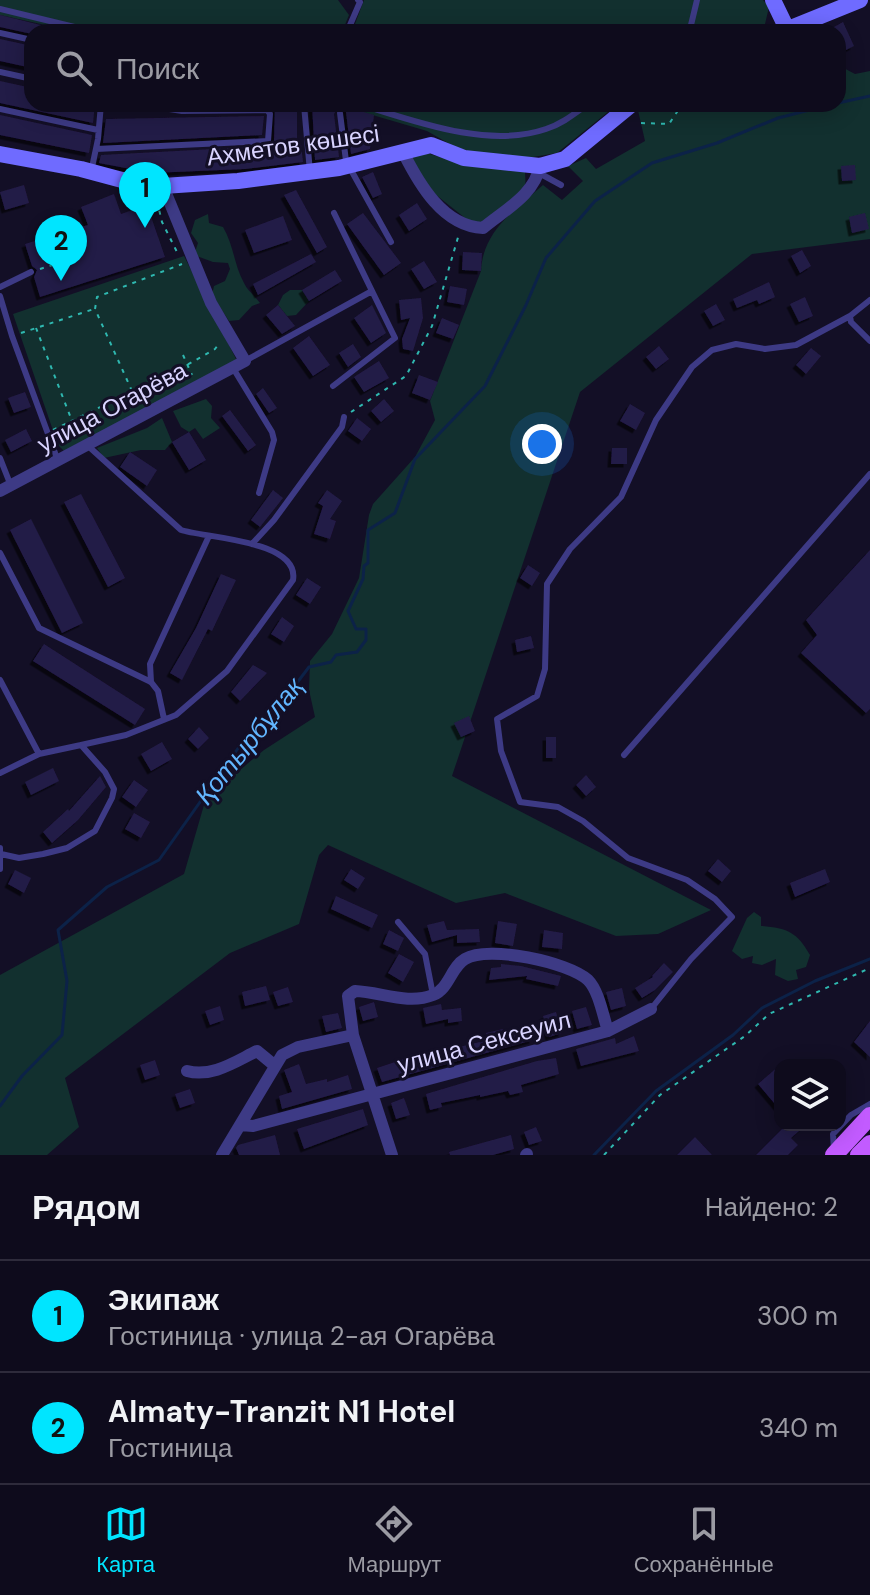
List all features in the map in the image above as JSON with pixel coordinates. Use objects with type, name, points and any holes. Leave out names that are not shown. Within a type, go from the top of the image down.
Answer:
[{"type":"main road","points":[[773,0],[782,24]]},
{"type":"main road","points":[[801,24],[860,0]]},
{"type":"main road","points":[[431,145],[464,158],[539,169],[565,159],[622,112]]},
{"type":"main road","name":"Ахметов көшесі","points":[[0,154],[163,186],[310,172],[349,166],[431,145]]},
{"type":"main road","points":[[834,1154],[870,1116]]},
{"type":"main road","points":[[859,1155],[870,1144]]},
{"type":"street","points":[[403,152],[430,198],[474,227],[483,228],[525,195],[538,179],[539,169]]},
{"type":"street","points":[[163,186],[239,365]]},
{"type":"street","name":"улица Огарёва","points":[[5,488],[58,461],[83,442],[239,365]]},
{"type":"street","name":"улица Сексеуил","points":[[392,1155],[353,1035],[348,996],[355,991],[408,999],[433,995],[443,989],[462,960],[489,953],[528,958],[575,971],[586,978],[592,985],[608,1031]]},
{"type":"street","name":"улица Сексеуил","points":[[240,1125],[253,1126],[608,1031],[651,1009]]},
{"type":"street","points":[[222,1155],[282,1055],[298,1047],[353,1035]]},
{"type":"street","points":[[187,1071],[198,1074],[219,1069],[257,1051],[274,1065]]},
{"type":"lane","points":[[350,24],[360,2],[358,0]]},
{"type":"lane","points":[[691,24],[697,0]]},
{"type":"lane","points":[[0,9],[62,24]]},
{"type":"lane","points":[[0,33],[24,38]]},
{"type":"lane","points":[[0,72],[24,77]]},
{"type":"lane","points":[[0,109],[98,130]]},
{"type":"lane","points":[[91,172],[100,112]]},
{"type":"lane","points":[[96,149],[268,141],[267,112]]},
{"type":"lane","points":[[305,112],[310,172]]},
{"type":"lane","points":[[386,112],[441,128],[476,134],[541,131],[577,112]]},
{"type":"lane","points":[[340,113],[344,152],[349,166],[391,242]]},
{"type":"lane","points":[[431,145],[441,128]]},
{"type":"lane","points":[[539,169],[561,185]]},
{"type":"lane","points":[[333,386],[395,338],[334,213]]},
{"type":"lane","points":[[0,287],[31,272]]},
{"type":"lane","points":[[259,493],[274,440],[239,365],[372,291]]},
{"type":"lane","points":[[0,296],[58,461]]},
{"type":"lane","points":[[651,1009],[691,959],[732,917],[715,899],[687,880],[628,858],[583,821],[558,807],[520,802],[501,751],[497,719],[537,696],[545,669],[547,584],[570,549],[621,497],[656,420],[692,367],[712,350],[736,344],[765,349],[796,345],[850,316],[870,300]]},
{"type":"lane","points":[[850,316],[851,322],[870,341]]},
{"type":"lane","points":[[252,544],[274,520],[342,427],[344,417]]},
{"type":"lane","points":[[0,773],[39,754],[126,735],[176,715],[227,671],[293,580],[291,565],[285,558],[252,544],[197,536],[181,530],[83,442]]},
{"type":"lane","points":[[0,458],[5,488]]},
{"type":"lane","points":[[624,755],[870,474]]},
{"type":"lane","points":[[151,682],[150,664],[209,536]]},
{"type":"lane","points":[[0,553],[39,628],[151,682],[158,691],[164,719]]},
{"type":"lane","points":[[0,680],[39,754]]},
{"type":"lane","points":[[1,854],[19,858],[43,854],[67,848],[95,831],[114,789],[105,772],[81,745]]},
{"type":"lane","points":[[0,848],[0,869]]},
{"type":"lane","points":[[398,922],[425,954],[433,995]]},
{"type":"lane","points":[[834,1154],[833,1134],[851,1115],[870,1104]]},
{"type":"path","points":[[641,123],[669,124],[677,112]]},
{"type":"path","points":[[344,417],[406,376],[432,326],[462,221]]},
{"type":"path","points":[[31,272],[65,261]]},
{"type":"path","points":[[133,392],[95,309],[97,297],[183,264]]},
{"type":"path","points":[[12,336],[95,309]]},
{"type":"path","points":[[36,328],[83,442]]},
{"type":"path","points":[[48,433],[187,365],[215,349],[221,341]]},
{"type":"path","points":[[183,355],[197,387]]},
{"type":"path","points":[[604,1155],[660,1095],[745,1036],[769,1014],[870,968]]},
{"type":"green space","points":[[0,0],[338,0],[349,15],[345,24],[41,24],[0,15]]},
{"type":"green space","points":[[364,0],[763,0],[769,7],[765,24],[355,24]]},
{"type":"green space","points":[[846,69],[855,74],[870,71],[870,239],[752,254],[580,392],[452,776],[711,910],[658,934],[616,936],[505,893],[456,903],[328,845],[319,855],[299,924],[230,953],[65,1078],[79,1127],[47,1155],[0,1155],[0,975],[184,874],[206,798],[264,750],[315,717],[309,690],[310,661],[332,634],[359,578],[373,504],[415,457],[435,420],[430,401],[494,232],[543,185],[562,200],[583,181],[568,166],[586,158],[596,169],[645,141],[638,112],[846,112]]},
{"type":"green space","points":[[362,112],[608,112],[557,153],[527,158],[476,153],[455,147],[427,131]]},
{"type":"green space","points":[[426,153],[465,164],[525,172],[525,185],[502,210],[474,225],[426,187],[410,157]]},
{"type":"green space","points":[[208,214],[209,223],[223,227],[241,276],[260,303],[252,306],[239,320],[229,321],[212,295],[214,286],[225,281],[230,269],[228,263],[213,262],[194,255],[198,243],[191,233],[195,220]]},
{"type":"green space","points":[[184,256],[237,361],[64,451],[58,445],[13,314]]},
{"type":"green space","points":[[290,290],[302,290],[309,301],[296,315],[287,316],[278,305]]},
{"type":"green space","points":[[206,399],[212,406],[211,418],[220,428],[203,439],[195,428],[189,432],[181,427],[173,411]]},
{"type":"green space","points":[[162,418],[172,442],[165,450],[141,450],[104,458],[97,448],[147,428]]},
{"type":"green space","points":[[754,912],[761,917],[761,926],[790,933],[805,947],[810,955],[806,967],[796,970],[798,979],[788,981],[775,975],[776,959],[762,965],[752,963],[753,956],[742,959],[732,951],[747,918]]},
{"type":"building","points":[[0,15],[37,24],[24,24],[24,32],[0,27]]},
{"type":"building","points":[[846,29],[854,46],[846,50]]},
{"type":"building","points":[[0,39],[24,44],[24,66],[0,61]]},
{"type":"building","points":[[0,81],[24,86],[24,108],[0,103]]},
{"type":"building","points":[[42,112],[94,112],[93,123]]},
{"type":"building","points":[[275,112],[297,112],[297,144],[301,144],[303,162],[245,169],[152,173],[99,163],[101,155],[270,146],[274,141]]},
{"type":"building","points":[[312,112],[335,112],[339,157],[315,160]]},
{"type":"building","points":[[346,112],[374,115],[370,149],[351,154]]},
{"type":"building","points":[[0,115],[92,135],[89,153],[0,135]]},
{"type":"building","points":[[264,116],[262,135],[103,143],[106,119]]},
{"type":"building","points":[[855,165],[856,180],[842,181],[841,166]]},
{"type":"building","points":[[373,172],[382,194],[373,198],[362,177]]},
{"type":"building","points":[[24,185],[29,203],[5,210],[0,192]]},
{"type":"building","points":[[296,190],[327,247],[317,253],[284,195]]},
{"type":"building","points":[[114,194],[121,214],[147,205],[165,257],[40,297],[34,277],[37,270],[32,266],[25,244],[88,225],[81,207]]},
{"type":"building","points":[[417,203],[427,219],[409,231],[399,215]]},
{"type":"building","points":[[363,213],[401,263],[384,275],[347,224]]},
{"type":"building","points":[[865,213],[869,229],[852,233],[849,217]]},
{"type":"building","points":[[283,216],[292,240],[254,253],[245,230]]},
{"type":"building","points":[[802,250],[811,266],[800,273],[791,256]]},
{"type":"building","points":[[463,252],[482,253],[481,271],[462,270]]},
{"type":"building","points":[[311,254],[316,262],[258,295],[253,284]]},
{"type":"building","points":[[424,261],[437,282],[424,289],[411,269]]},
{"type":"building","points":[[335,270],[342,281],[309,301],[302,290]]},
{"type":"building","points":[[769,282],[775,297],[737,308],[733,299]]},
{"type":"building","points":[[450,286],[467,289],[464,305],[447,302]]},
{"type":"building","points":[[805,297],[813,316],[799,322],[790,304]]},
{"type":"building","points":[[421,298],[423,318],[413,351],[403,349],[402,339],[410,318],[401,320],[399,300]]},
{"type":"building","points":[[716,304],[725,320],[713,326],[704,311]]},
{"type":"building","points":[[278,305],[295,326],[282,334],[266,315]]},
{"type":"building","points":[[372,305],[386,333],[371,343],[354,318]]},
{"type":"building","points":[[442,318],[459,325],[453,339],[436,333]]},
{"type":"building","points":[[309,336],[330,365],[313,376],[293,348]]},
{"type":"building","points":[[353,344],[361,357],[348,367],[339,353]]},
{"type":"building","points":[[659,346],[669,359],[656,369],[646,357]]},
{"type":"building","points":[[811,348],[821,356],[806,374],[796,365]]},
{"type":"building","points":[[379,361],[389,378],[364,392],[354,377]]},
{"type":"building","points":[[419,375],[438,382],[430,400],[412,393]]},
{"type":"building","points":[[263,388],[277,408],[269,413],[256,394]]},
{"type":"building","points":[[25,392],[31,407],[14,413],[8,398]]},
{"type":"building","points":[[384,399],[394,411],[381,422],[371,411]]},
{"type":"building","points":[[630,404],[645,413],[636,430],[620,421]]},
{"type":"building","points":[[230,410],[256,445],[248,451],[222,416]]},
{"type":"building","points":[[357,418],[371,429],[362,441],[348,431]]},
{"type":"building","points":[[26,429],[32,441],[11,452],[5,440]]},
{"type":"building","points":[[189,432],[206,460],[189,470],[172,442]]},
{"type":"building","points":[[612,448],[627,448],[627,464],[611,464]]},
{"type":"building","points":[[130,452],[157,470],[147,486],[120,467]]},
{"type":"building","points":[[273,490],[283,498],[260,527],[251,520]]},
{"type":"building","points":[[327,490],[342,501],[330,519],[336,521],[330,539],[314,534],[323,506],[318,503]]},
{"type":"building","points":[[81,494],[125,578],[108,587],[64,502]]},
{"type":"building","points":[[31,519],[83,623],[62,633],[10,530]]},
{"type":"building","points":[[870,550],[870,709],[866,713],[801,653],[817,635],[806,620]]},
{"type":"building","points":[[528,565],[540,573],[532,586],[520,578]]},
{"type":"building","points":[[221,574],[236,580],[212,631],[208,629],[182,680],[170,673],[196,628]]},
{"type":"building","points":[[307,578],[321,587],[310,604],[296,595]]},
{"type":"building","points":[[282,617],[294,626],[284,642],[271,634]]},
{"type":"building","points":[[531,636],[534,648],[517,652],[515,640]]},
{"type":"building","points":[[44,644],[145,709],[135,725],[33,661]]},
{"type":"building","points":[[253,665],[267,673],[240,701],[231,692]]},
{"type":"building","points":[[469,716],[475,731],[461,737],[454,723]]},
{"type":"building","points":[[199,727],[209,738],[198,749],[188,739]]},
{"type":"building","points":[[546,737],[556,737],[556,758],[546,758]]},
{"type":"building","points":[[162,742],[172,759],[151,771],[141,754]]},
{"type":"building","points":[[53,768],[59,781],[31,795],[25,782]]},
{"type":"building","points":[[586,775],[596,787],[586,796],[576,785]]},
{"type":"building","points":[[100,776],[106,787],[78,820],[52,843],[43,832],[69,811]]},
{"type":"building","points":[[134,780],[148,790],[136,807],[122,797]]},
{"type":"building","points":[[134,813],[150,822],[141,838],[125,829]]},
{"type":"building","points":[[718,859],[731,871],[722,882],[708,871]]},
{"type":"building","points":[[351,869],[365,878],[358,889],[344,880]]},
{"type":"building","points":[[825,869],[830,882],[795,897],[790,883]]},
{"type":"building","points":[[15,870],[31,878],[24,893],[8,884]]},
{"type":"building","points":[[336,896],[378,915],[372,928],[331,909]]},
{"type":"building","points":[[444,921],[447,930],[479,929],[480,942],[457,943],[457,935],[432,942],[427,925]]},
{"type":"building","points":[[498,921],[517,924],[513,946],[495,943]]},
{"type":"building","points":[[389,930],[404,938],[398,951],[383,944]]},
{"type":"building","points":[[544,930],[563,933],[562,949],[542,947]]},
{"type":"building","points":[[399,954],[414,962],[403,982],[388,973]]},
{"type":"building","points":[[664,963],[673,972],[642,998],[635,988],[653,977]]},
{"type":"building","points":[[501,964],[561,976],[558,986],[526,979],[527,976],[489,980],[491,968],[501,967]]},
{"type":"building","points":[[266,986],[270,1000],[245,1006],[242,992]]},
{"type":"building","points":[[288,987],[293,1002],[278,1006],[273,992]]},
{"type":"building","points":[[622,988],[626,1006],[611,1010],[606,992]]},
{"type":"building","points":[[374,1002],[378,1017],[363,1021],[359,1007]]},
{"type":"building","points":[[441,1004],[442,1010],[461,1008],[462,1021],[448,1023],[448,1019],[426,1024],[423,1008]]},
{"type":"building","points":[[220,1006],[224,1020],[210,1025],[205,1011]]},
{"type":"building","points":[[586,1007],[592,1025],[577,1029],[572,1011]]},
{"type":"building","points":[[556,1012],[562,1033],[549,1037],[543,1016]]},
{"type":"building","points":[[338,1013],[342,1028],[326,1032],[322,1016]]},
{"type":"building","points":[[870,1021],[870,1057],[854,1042]]},
{"type":"building","points":[[530,1028],[533,1040],[382,1082],[377,1068],[425,1052],[426,1055],[488,1040],[486,1033],[503,1029],[504,1035]]},
{"type":"building","points":[[634,1036],[639,1051],[581,1066],[576,1049],[615,1038],[616,1044]]},
{"type":"building","points":[[556,1058],[559,1074],[521,1085],[523,1092],[480,1095],[441,1103],[442,1107],[430,1110],[426,1094]]},
{"type":"building","points":[[155,1060],[160,1075],[145,1080],[140,1065]]},
{"type":"building","points":[[299,1064],[306,1084],[327,1079],[327,1082],[348,1075],[352,1089],[282,1109],[279,1096],[292,1092],[284,1070]]},
{"type":"building","points":[[774,1070],[774,1103],[758,1084]]},
{"type":"building","points":[[190,1089],[195,1103],[180,1108],[175,1094]]},
{"type":"building","points":[[404,1098],[410,1115],[396,1119],[391,1103]]},
{"type":"building","points":[[363,1109],[368,1125],[304,1149],[297,1129]]},
{"type":"building","points":[[536,1127],[542,1141],[529,1145],[524,1132]]},
{"type":"building","points":[[780,1131],[799,1131],[791,1138],[798,1145],[788,1155],[756,1155]]},
{"type":"building","points":[[275,1135],[280,1155],[239,1155],[238,1145]]},
{"type":"building","points":[[511,1135],[514,1149],[493,1155],[450,1155],[449,1152]]},
{"type":"building","points":[[695,1137],[712,1155],[677,1155]]},
{"type":"waterway","name":"Қотырбұлақ","points":[[846,101],[870,96]]},
{"type":"waterway","name":"Қотырбұлақ","points":[[0,1106],[22,1076],[62,1035],[67,981],[58,930],[107,887],[159,860],[239,747],[287,696],[309,667],[331,662],[336,655],[357,652],[366,640],[366,629],[356,629],[348,611],[363,579],[364,566],[368,563],[368,530],[395,513],[415,459],[485,386],[546,258],[595,201],[652,163],[802,112]]},
{"type":"waterway","points":[[594,1155],[656,1091],[733,1035],[762,1008],[815,981],[870,959]]},
{"type":"place","name":"Экипаж","points":[[145,228]]},
{"type":"place","name":"Almaty-Tranzit N1 Hotel","points":[[61,281]]}]
